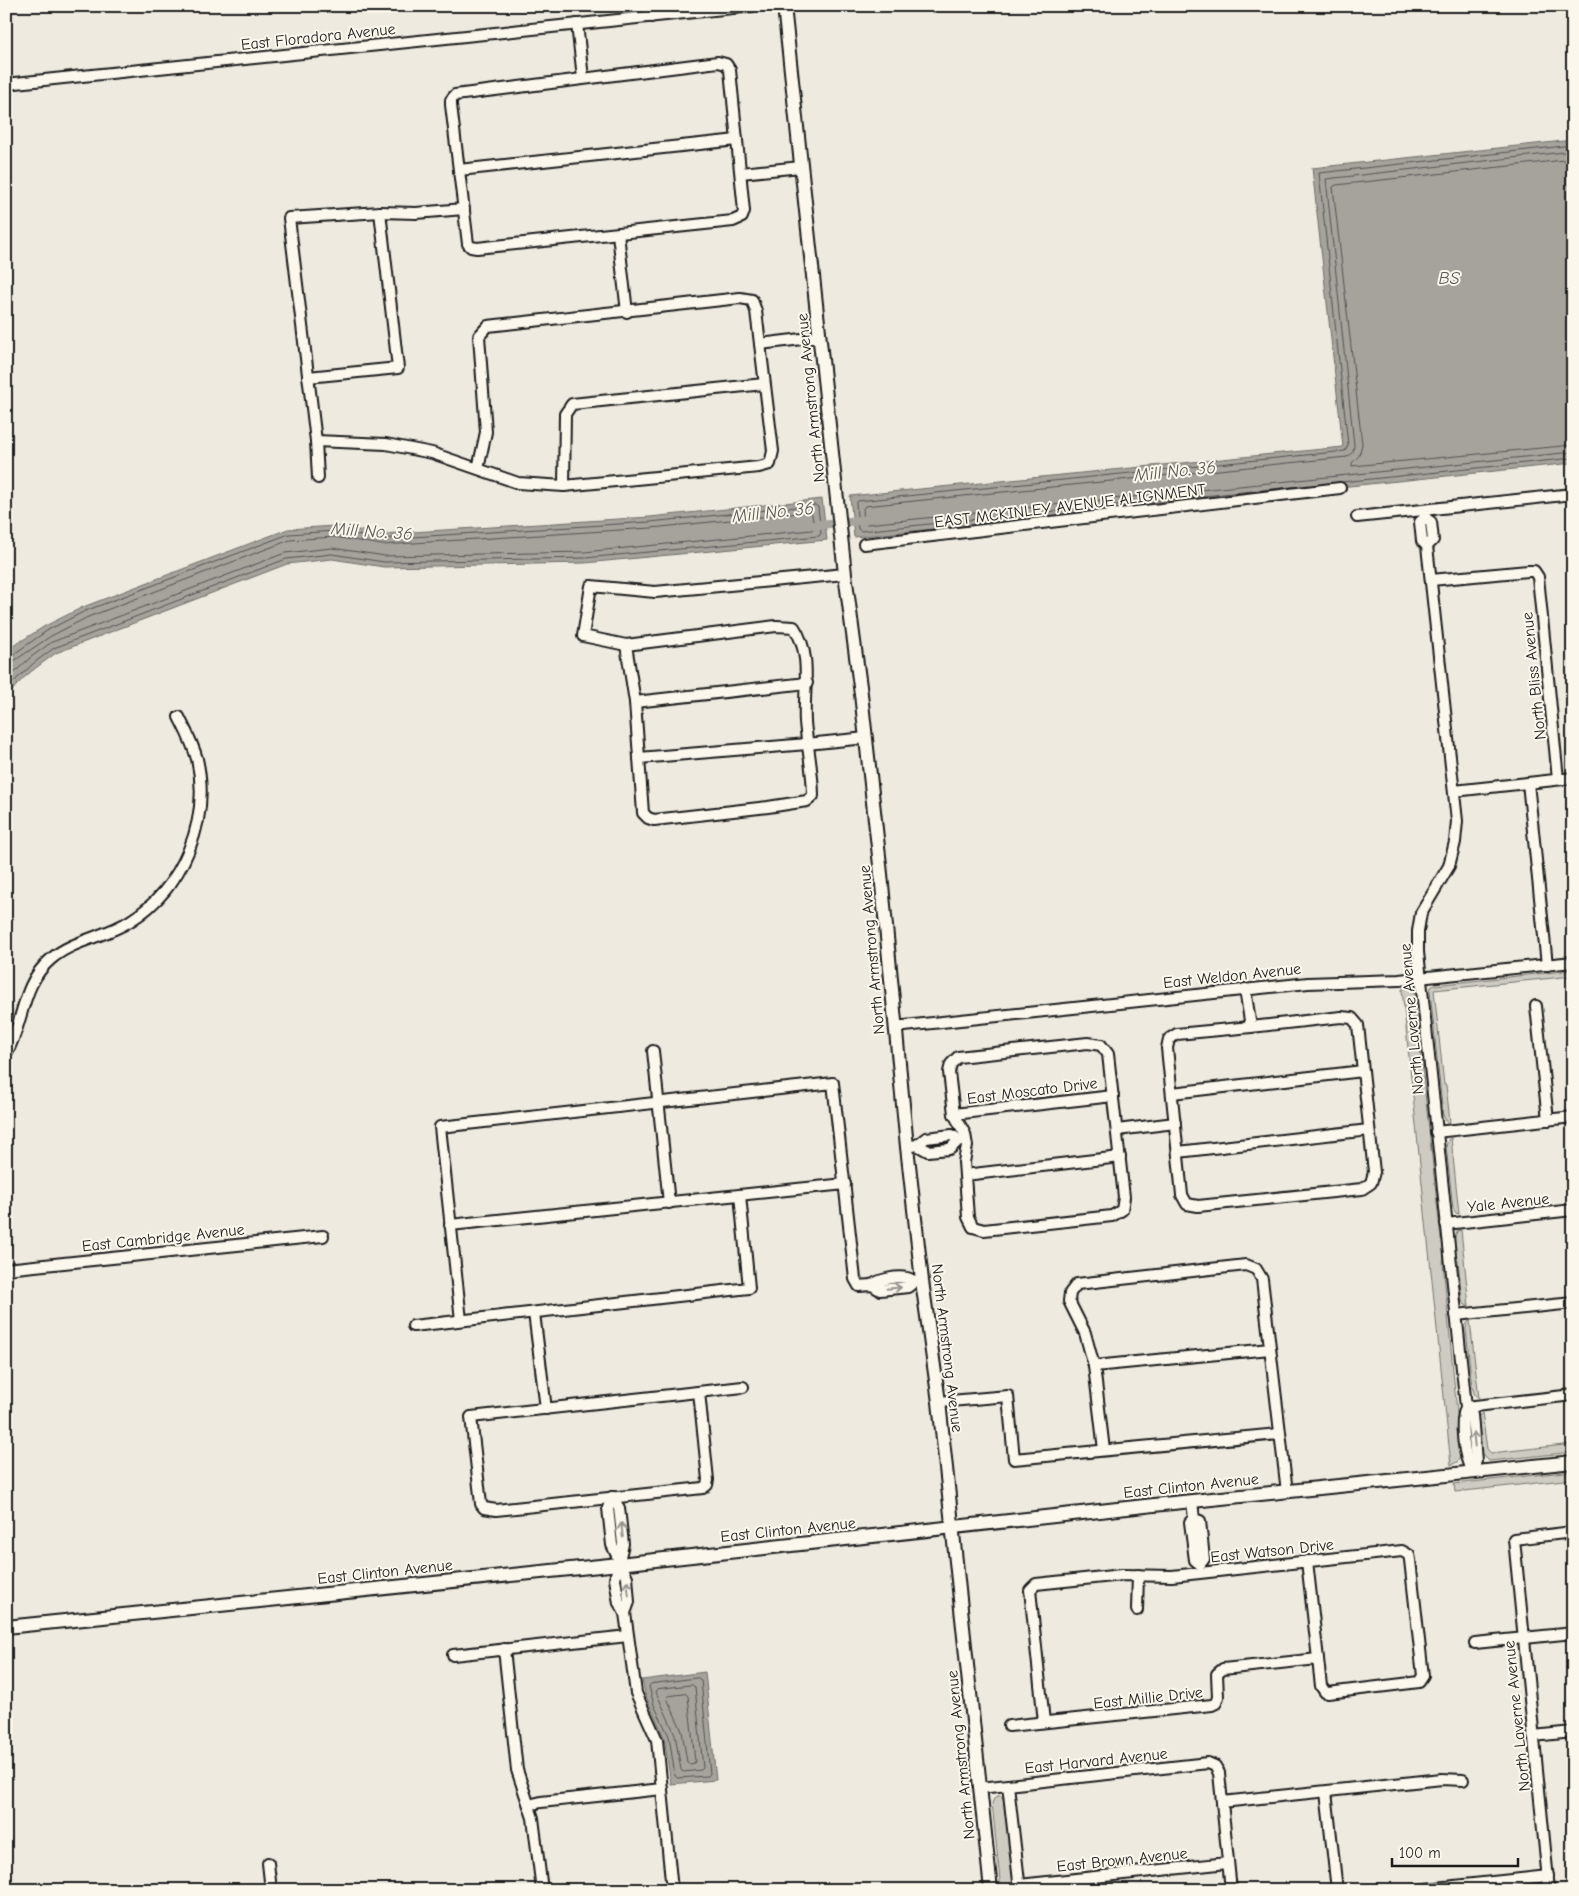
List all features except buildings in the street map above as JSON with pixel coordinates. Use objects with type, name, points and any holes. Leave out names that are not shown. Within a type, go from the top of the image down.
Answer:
[{"type":"street","name":"East Floradora Avenue","points":[[6,84],[577,24],[650,12],[752,6]]},
{"type":"street","name":"North Armstrong Avenue","points":[[784,6],[845,574],[881,874],[895,1027],[912,1146],[918,1281],[939,1402],[991,1890]]},
{"type":"street","points":[[577,24],[583,78]]},
{"type":"street","points":[[718,62],[726,64],[730,70],[737,140],[744,211],[742,217],[738,220],[477,248],[471,247],[468,244],[451,100],[455,95],[718,62]]},
{"type":"street","points":[[459,170],[737,140]]},
{"type":"street","points":[[741,173],[801,167]]},
{"type":"street","points":[[318,478],[316,441],[289,218],[380,212],[416,213],[464,209]]},
{"type":"street","points":[[308,377],[398,368],[380,212]]},
{"type":"street","points":[[618,234],[627,312]]},
{"type":"street","points":[[316,441],[386,444],[432,453],[518,483],[564,486],[759,467],[770,464],[773,451],[756,311],[752,300],[740,298],[488,326],[478,336],[486,432],[478,469]]},
{"type":"street","points":[[760,344],[819,337]]},
{"type":"street","points":[[564,486],[565,414],[572,404],[764,384]]},
{"type":"street","name":"EAST MCKINLEY AVENUE ALIGNMENT","points":[[864,544],[1340,488]]},
{"type":"street","points":[[1357,518],[1424,514],[1573,494]]},
{"type":"street","name":"North Laverne Avenue","points":[[1424,514],[1431,522],[1432,540],[1427,546],[1457,821],[1449,866],[1422,913],[1418,931],[1420,978],[1466,1407],[1462,1417],[1466,1462],[1472,1472]]},
{"type":"street","name":"North Bliss Avenue","points":[[1431,580],[1528,570],[1534,571],[1538,577],[1558,779]]},
{"type":"street","points":[[626,645],[635,702],[644,813],[648,818],[654,820],[807,801],[813,796],[805,714],[807,683],[804,647],[794,627],[776,626],[626,645],[583,636],[591,586],[655,592],[845,574]]},
{"type":"street","points":[[635,702],[807,683]]},
{"type":"street","points":[[6,1054],[15,1034],[28,988],[50,959],[63,950],[111,931],[145,910],[164,891],[188,853],[198,816],[200,779],[191,741],[179,717]]},
{"type":"street","points":[[639,758],[866,738]]},
{"type":"street","points":[[1454,791],[1573,778]]},
{"type":"street","points":[[1528,783],[1547,965]]},
{"type":"street","name":"East Weldon Avenue","points":[[895,1027],[1308,982],[1399,980],[1573,962]]},
{"type":"street","points":[[1246,989],[1251,1026]]},
{"type":"street","points":[[1536,1006],[1548,1120]]},
{"type":"street","points":[[1341,1017],[1352,1018],[1358,1025],[1374,1172],[1371,1183],[1362,1189],[1198,1206],[1187,1204],[1182,1195],[1167,1048],[1169,1039],[1177,1034],[1251,1026],[1341,1017]]},
{"type":"street","points":[[912,1146],[926,1138],[952,1135],[962,1140],[967,1146],[964,1162],[968,1216],[973,1227],[984,1230],[1112,1216],[1122,1210],[1124,1197],[1108,1054],[1101,1045],[1088,1043],[958,1058],[951,1064],[949,1072],[954,1114],[965,1134],[962,1140],[951,1148],[928,1151],[912,1146]]},
{"type":"street","points":[[653,1051],[669,1203]]},
{"type":"street","points":[[1172,1093],[1363,1071]]},
{"type":"street","points":[[461,1320],[440,1127],[833,1083],[855,1279],[859,1286],[872,1285],[880,1290],[908,1287],[918,1281]]},
{"type":"street","name":"East Moscato Drive","points":[[954,1114],[1113,1096]]},
{"type":"street","points":[[1436,1132],[1573,1118]]},
{"type":"street","points":[[1117,1130],[1175,1123]]},
{"type":"street","points":[[1178,1152],[1369,1130]]},
{"type":"street","points":[[942,1136],[944,1149]]},
{"type":"street","points":[[965,1174],[1120,1157]]},
{"type":"street","points":[[450,1225],[845,1184]]},
{"type":"street","points":[[413,1326],[749,1288],[740,1195]]},
{"type":"street","name":"Yale Avenue","points":[[1446,1224],[1573,1210]]},
{"type":"street","name":"East Cambridge Avenue","points":[[6,1269],[323,1236]]},
{"type":"street","points":[[1104,1450],[1094,1366],[1085,1333],[1069,1301],[1070,1293],[1077,1284],[1246,1264],[1256,1269],[1262,1279],[1286,1492]]},
{"type":"street","points":[[1456,1315],[1573,1303]]},
{"type":"street","points":[[534,1313],[546,1409]]},
{"type":"street","points":[[1094,1366],[1270,1349]]},
{"type":"street","points":[[699,1392],[708,1473],[707,1485],[698,1489],[496,1510],[484,1508],[480,1498],[471,1417],[742,1387]]},
{"type":"street","points":[[1466,1407],[1573,1395]]},
{"type":"street","points":[[939,1402],[1008,1396],[1014,1459],[1279,1434]]},
{"type":"street","name":"East Clinton Avenue","points":[[6,1627],[619,1564],[1192,1501],[1573,1462]]},
{"type":"street","points":[[612,1498],[619,1508],[623,1544],[619,1564],[627,1577],[630,1602],[625,1613],[636,1693],[657,1740],[672,1890]]},
{"type":"street","points":[[1192,1501],[1194,1519],[1190,1522],[1194,1560],[1200,1568]]},
{"type":"street","name":"North Laverne Avenue","points":[[1549,1890],[1514,1538],[1573,1532]]},
{"type":"street","name":"East Watson Drive","points":[[1044,1722],[1030,1590],[1036,1584],[1122,1575],[1165,1576],[1200,1568],[1307,1561],[1402,1551],[1407,1554],[1410,1560],[1422,1679],[1415,1683],[1328,1693],[1321,1686],[1318,1659]]},
{"type":"street","points":[[1307,1561],[1318,1659]]},
{"type":"street","points":[[1137,1610],[1138,1575]]},
{"type":"street","points":[[1475,1643],[1573,1633]]},
{"type":"street","points":[[453,1655],[628,1636]]},
{"type":"street","points":[[504,1649],[517,1770],[536,1833],[542,1890]]},
{"type":"street","name":"East Millie Drive","points":[[1009,1726],[1212,1705],[1216,1703],[1218,1697],[1217,1674],[1224,1669],[1318,1659]]},
{"type":"street","points":[[1533,1736],[1573,1732]]},
{"type":"street","name":"East Harvard Avenue","points":[[980,1788],[1208,1763],[1215,1766],[1219,1773],[1222,1802]]},
{"type":"street","points":[[1231,1890],[1222,1802],[1442,1779],[1463,1780]]},
{"type":"street","points":[[1008,1785],[1020,1887]]},
{"type":"street","points":[[529,1805],[662,1789]]},
{"type":"street","points":[[1326,1792],[1337,1890]]},
{"type":"street","points":[[268,1863],[271,1890]]},
{"type":"street","name":"East Brown Avenue","points":[[1020,1887],[1228,1863]]},
{"type":"street","points":[[1417,1890],[1548,1876]]},
{"type":"shaded area","points":[[1573,970],[1573,976],[1434,990],[1444,1085],[1446,1085],[1450,1122],[1446,1121],[1443,1115],[1431,987],[1435,985]]},
{"type":"shaded area","points":[[1408,988],[1414,993],[1441,1239],[1445,1247],[1443,1263],[1461,1456],[1457,1462],[1451,1465],[1402,989]]},
{"type":"shaded area","points":[[1451,1138],[1459,1214],[1453,1208],[1446,1146]]},
{"type":"shaded area","points":[[1461,1230],[1469,1306],[1465,1305],[1462,1301],[1458,1260],[1454,1254],[1453,1243],[1457,1231]]},
{"type":"shaded area","points":[[1470,1321],[1479,1398],[1475,1395],[1472,1387],[1466,1329],[1467,1323]]},
{"type":"shaded area","points":[[1482,1413],[1487,1449],[1491,1453],[1573,1444],[1573,1452],[1489,1461],[1481,1453],[1477,1422],[1478,1417]]},
{"type":"shaded area","points":[[1573,1471],[1573,1479],[1455,1492],[1454,1484]]},
{"type":"shaded area","points":[[1001,1796],[1005,1801],[1014,1890],[1001,1890],[992,1803],[995,1797]]},
{"type":"water","name":"BS","points":[[1573,140],[1573,463],[854,537],[850,496],[1343,447],[1312,168]]},
{"type":"water","points":[[822,499],[827,540],[585,563],[384,567],[332,559],[287,564],[56,653],[21,681],[6,701],[6,653],[13,646],[45,626],[83,607],[288,529],[335,526],[381,534],[650,517]]},
{"type":"water","points":[[705,1672],[716,1780],[671,1784],[664,1737],[645,1694],[642,1680]]},
{"type":"waterway","name":"Mill No. 36","points":[[815,525],[864,520]]}]
